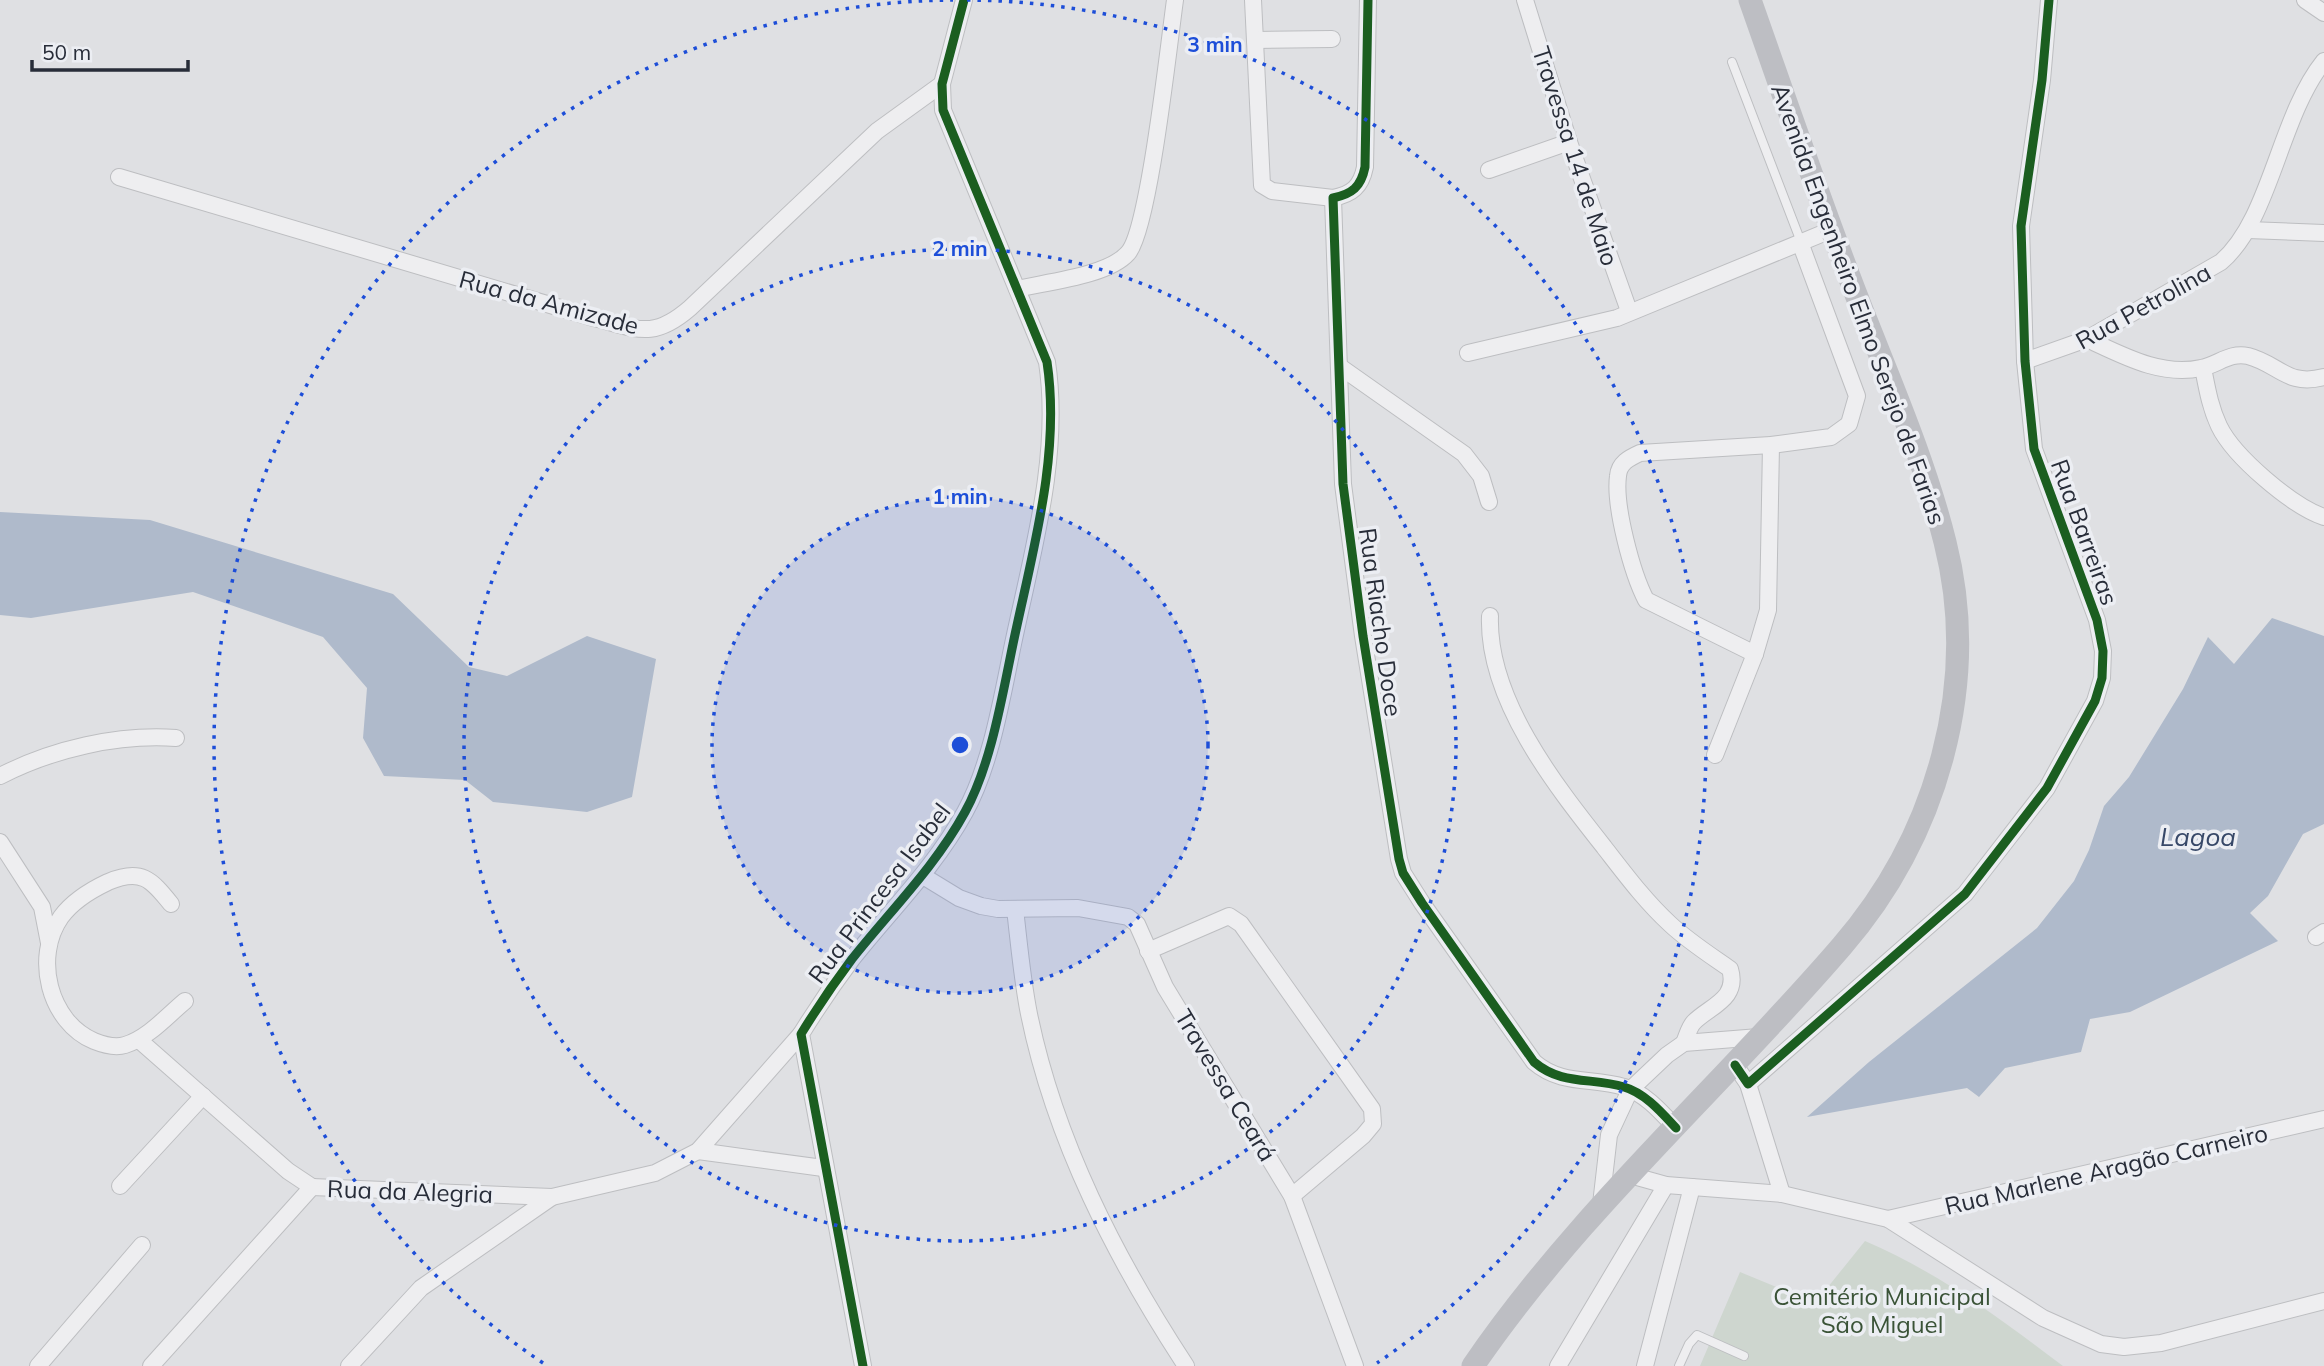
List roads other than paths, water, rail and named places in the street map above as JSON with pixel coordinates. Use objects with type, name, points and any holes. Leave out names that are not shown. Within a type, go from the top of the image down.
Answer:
[{"type":"main road","name":"Avenida Engenheiro Elmo Serejo de Farias","points":[[1473,1366],[1493,1336],[1601,1204],[1676,1128],[1741,1075],[1759,1037],[1876,904],[1911,847],[1933,794],[1954,701],[1956,622],[1946,544],[1915,447],[1831,230],[1750,0]]},
{"type":"street","name":"Rua Princesa Isabel","points":[[801,1034],[852,959],[923,876],[966,811],[976,787],[1000,705],[1036,534],[1051,426],[1052,395],[1047,362],[943,110],[943,84],[964,0]]},
{"type":"street","points":[[1017,289],[1101,269],[1118,261],[1135,244],[1144,205],[1175,0]]},
{"type":"street","points":[[1253,0],[1262,185],[1272,191],[1333,198],[1355,190],[1363,180],[1366,167],[1368,0]]},
{"type":"street","name":"Travessa 14 de Maio","points":[[1525,0],[1569,142],[1629,311]]},
{"type":"street","name":"Rua Barreiras","points":[[1741,1075],[1965,894],[2047,788],[2095,701],[2102,678],[2103,651],[2097,620],[2034,449],[2025,361],[2021,226],[2042,80],[2049,0]]},
{"type":"street","points":[[2305,0],[2324,13]]},
{"type":"street","points":[[1255,40],[1332,39]]},
{"type":"street","name":"Rua Petrolina","points":[[2025,361],[2087,340],[2221,262],[2233,252],[2248,230],[2299,100],[2324,61]]},
{"type":"street","name":"Rua da Amizade","points":[[118,177],[594,318],[635,328],[657,330],[673,323],[690,308],[877,131],[943,84]]},
{"type":"street","points":[[1489,170],[1569,142]]},
{"type":"street","name":"Rua Riacho Doce","points":[[1333,198],[1343,484],[1387,798],[1403,873],[1534,1062],[1560,1078],[1630,1090],[1658,1108],[1676,1128]]},
{"type":"street","points":[[1468,353],[1579,329],[1622,316],[1801,245],[1831,230]]},
{"type":"street","points":[[2248,230],[2324,233]]},
{"type":"street","points":[[1755,653],[1647,600],[1625,538],[1618,477],[1623,463],[1640,453],[1770,445],[1831,437],[1843,431],[1855,413],[1857,396],[1801,245]]},
{"type":"street","points":[[2087,340],[2159,367],[2183,370],[2203,368],[2233,356],[2246,356],[2298,380],[2324,377]]},
{"type":"street","points":[[1339,366],[1464,454],[1481,476],[1489,502]]},
{"type":"street","points":[[2203,368],[2211,408],[2226,437],[2249,463],[2292,500],[2324,517]]},
{"type":"street","points":[[1716,755],[1755,653],[1768,610],[1770,445]]},
{"type":"street","points":[[1490,616],[1490,645],[1505,688],[1530,744],[1555,784],[1641,895],[1671,926],[1730,969],[1732,977],[1724,1000],[1694,1022],[1684,1043],[1667,1055],[1630,1090],[1609,1135],[1601,1204]]},
{"type":"street","points":[[0,776],[23,764],[82,747],[152,737],[176,738]]},
{"type":"street","points":[[0,842],[42,907],[49,945],[49,990],[75,1030],[104,1045],[122,1046],[139,1040],[185,1000]]},
{"type":"street","points":[[49,945],[60,919],[77,901],[113,880],[142,876],[154,882],[171,904]]},
{"type":"street","name":"Travessa Ceará","points":[[923,876],[970,902],[998,909],[1078,908],[1128,917],[1138,924],[1166,987],[1292,1196],[1355,1366]]},
{"type":"street","points":[[1014,909],[1029,1014],[1056,1112],[1102,1222],[1186,1366]]},
{"type":"street","points":[[1148,951],[1215,920],[1230,916],[1241,924],[1372,1110],[1373,1124],[1363,1136],[1292,1196]]},
{"type":"street","points":[[801,1034],[823,1168],[863,1366]]},
{"type":"street","name":"Rua da Alegria","points":[[151,1366],[312,1187],[552,1197],[655,1173],[698,1151],[801,1034]]},
{"type":"street","points":[[1684,1043],[1759,1037]]},
{"type":"street","points":[[139,1040],[288,1171],[312,1187]]},
{"type":"street","points":[[1741,1075],[1782,1194]]},
{"type":"street","points":[[120,1186],[203,1096]]},
{"type":"street","name":"Rua Marlene Aragão Carneiro","points":[[1888,1219],[2324,1119]]},
{"type":"street","points":[[698,1151],[823,1168]]},
{"type":"street","points":[[1630,1175],[1666,1185],[1782,1194],[1888,1219],[2043,1318],[2101,1343],[2124,1347],[2161,1343],[2324,1301]]},
{"type":"street","points":[[1558,1366],[1666,1185]]},
{"type":"street","points":[[1645,1366],[1692,1187]]},
{"type":"street","points":[[349,1366],[421,1287],[552,1197]]},
{"type":"street","points":[[38,1366],[142,1245]]},
{"type":"lane","points":[[1732,62],[1801,245]]},
{"type":"lane","points":[[1679,1366],[1689,1344],[1698,1335],[1744,1356]]},
{"type":"water","points":[[0,512],[150,520],[393,594],[469,667],[507,676],[587,636],[656,659],[632,797],[587,812],[493,802],[465,780],[384,776],[363,738],[367,688],[323,637],[193,592],[31,618],[0,615]]},
{"type":"water","name":"Lagoa","points":[[2272,618],[2324,636],[2324,824],[2303,834],[2268,896],[2250,913],[2278,941],[2130,1012],[2090,1019],[2081,1052],[2005,1068],[1979,1097],[1967,1088],[1807,1117],[1869,1062],[2037,928],[2074,881],[2089,850],[2104,806],[2129,777],[2183,689],[2208,637],[2234,664]]},
{"type":"park label","name":"Cemitério Municipal São Miguel","points":[[1882,1310]]}]
